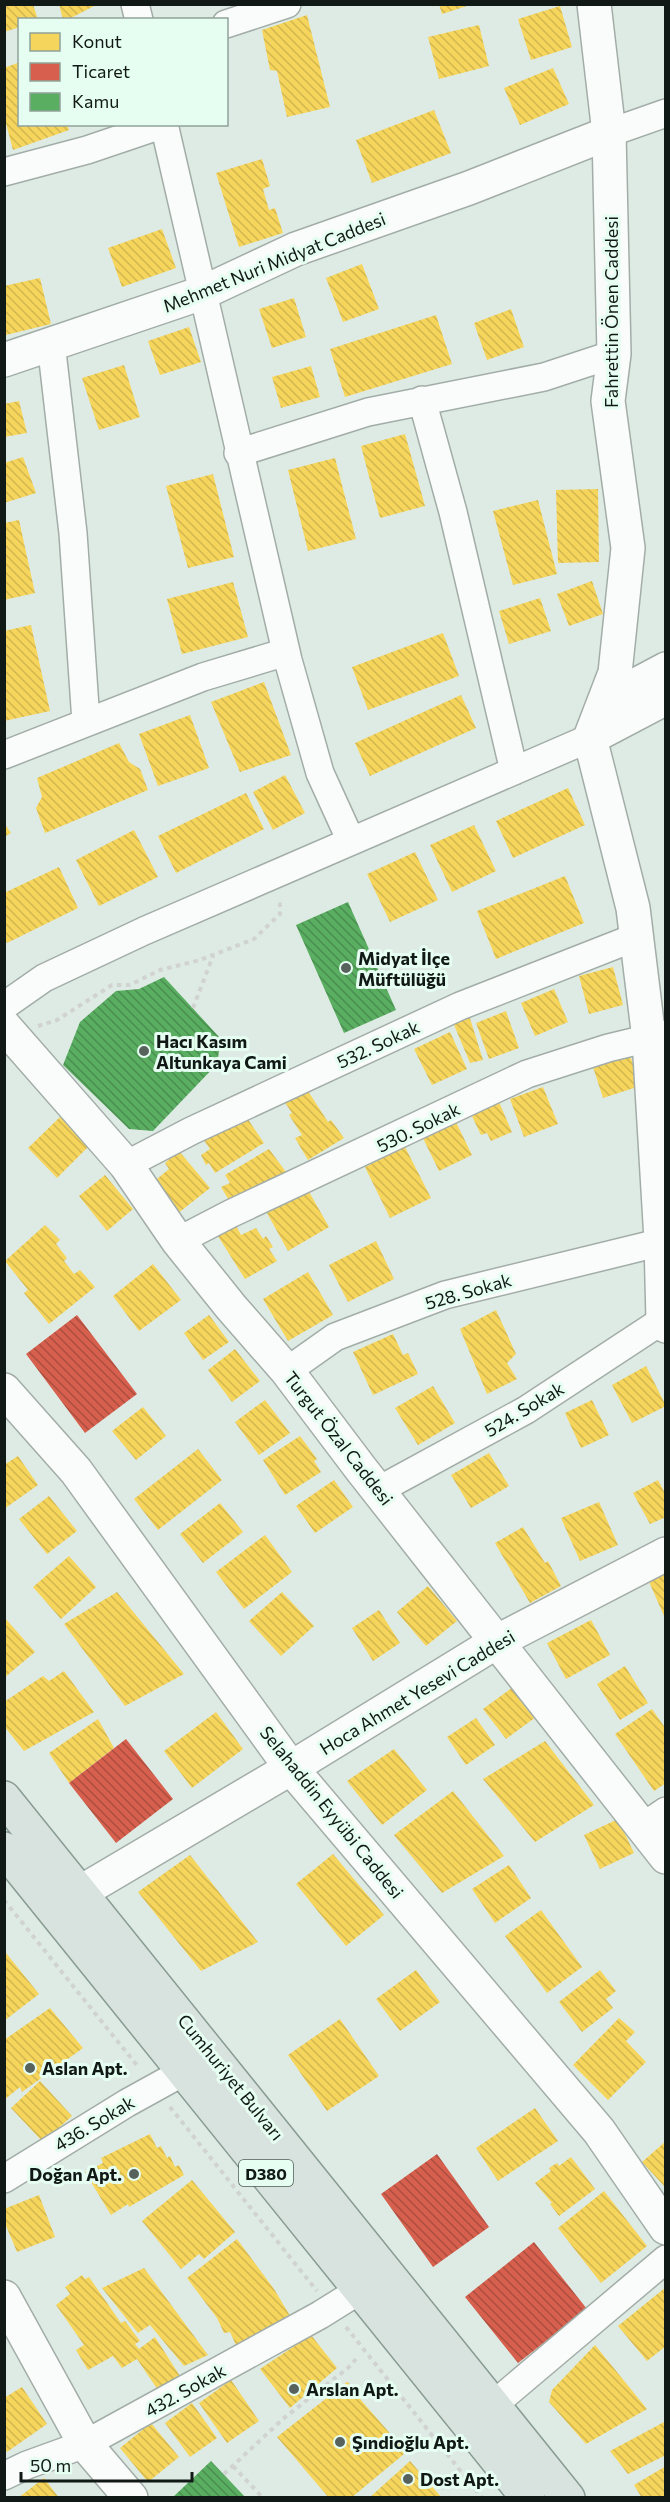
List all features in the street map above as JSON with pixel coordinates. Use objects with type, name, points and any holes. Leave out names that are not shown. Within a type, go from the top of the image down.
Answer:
[{"type":"main road","name":"Cumhuriyet Bulvarı","points":[[4,1798],[568,2498]]},
{"type":"main road","name":"Cumhuriyet Bulvarı","points":[[4,1849],[528,2498]]},
{"type":"street","points":[[228,23],[287,4]]},
{"type":"street","name":"Fahrettin Önen Caddesi","points":[[590,738],[615,673],[628,548],[608,402],[614,354],[609,133],[594,4]]},
{"type":"street","points":[[609,133],[666,112]]},
{"type":"street","points":[[4,172],[87,150],[158,126]]},
{"type":"street","points":[[164,126],[238,453],[286,652],[320,773],[351,841]]},
{"type":"street","name":"Mehmet Nuri Midyat Caddesi","points":[[4,360],[202,293],[296,249],[469,188],[609,133]]},
{"type":"street","points":[[51,343],[73,533],[86,722]]},
{"type":"street","points":[[238,453],[368,412],[544,378],[614,354]]},
{"type":"street","points":[[422,400],[453,512],[514,771]]},
{"type":"street","points":[[4,755],[203,677],[286,652]]},
{"type":"street","points":[[604,702],[666,669]]},
{"type":"street","points":[[7,1022],[44,978],[280,871],[590,738],[666,698]]},
{"type":"street","points":[[590,738],[633,908],[636,937],[657,1036],[664,1323]]},
{"type":"street","name":"532. Sokak","points":[[126,1165],[202,1126],[460,1006],[636,937]]},
{"type":"street","name":"Turgut Özal Caddesi","points":[[7,1022],[126,1165],[178,1241],[287,1371],[361,1469],[498,1641],[653,1820],[666,1857]]},
{"type":"street","name":"530. Sokak","points":[[178,1241],[230,1214],[527,1074],[608,1048],[657,1036]]},
{"type":"street","name":"528. Sokak","points":[[287,1371],[335,1337],[445,1295],[663,1240]]},
{"type":"street","name":"524. Sokak","points":[[379,1490],[526,1410],[664,1323]]},
{"type":"street","name":"Selahaddin Eyyübi Caddesi","points":[[4,1390],[76,1471],[291,1768],[599,2131],[666,2228]]},
{"type":"street","name":"Hoca Ahmet Yesevi Caddesi","points":[[81,1892],[291,1768],[498,1641],[666,1554]]},
{"type":"street","name":"436. Sokak","points":[[4,2179],[185,2071]]},
{"type":"street","points":[[492,2406],[666,2259]]},
{"type":"street","name":"432. Sokak","points":[[4,2476],[27,2465],[85,2445],[360,2290]]},
{"type":"street","points":[[4,2297],[85,2445],[131,2498]]},
{"type":"path","points":[[7,1022],[57,1020],[112,985],[130,985],[160,970],[214,955],[254,939],[280,914],[280,871]]},
{"type":"path","points":[[193,1008],[214,955]]},
{"type":"path","points":[[4,1900],[482,2498]]},
{"type":"path","points":[[224,2474],[284,2418],[348,2368],[356,2359]]},
{"type":"path","points":[[233,2466],[263,2498]]},
{"type":"building: Konut","points":[[4,4],[33,4],[37,18],[18,18],[18,28],[4,32]]},
{"type":"building: Konut","points":[[59,4],[98,4],[71,18],[62,18]]},
{"type":"building: Konut","points":[[439,4],[470,4],[470,5],[442,14]]},
{"type":"building: Konut","points":[[560,6],[572,47],[531,60],[518,19]]},
{"type":"building: Konut","points":[[307,15],[330,107],[287,117],[277,71],[270,70],[262,30]]},
{"type":"building: Konut","points":[[479,25],[489,66],[439,79],[428,37]]},
{"type":"building: Konut","points":[[18,63],[18,126],[68,126],[69,130],[13,150],[4,116],[4,68]]},
{"type":"building: Konut","points":[[553,68],[569,104],[520,125],[504,88]]},
{"type":"building: Konut","points":[[434,110],[451,153],[372,183],[356,140]]},
{"type":"building: Konut","points":[[262,159],[270,186],[263,189],[269,210],[275,208],[283,233],[239,247],[216,173]]},
{"type":"building: Konut","points":[[162,229],[176,268],[122,287],[108,248]]},
{"type":"building: Konut","points":[[362,264],[379,309],[343,322],[326,278]]},
{"type":"building: Konut","points":[[40,278],[51,324],[6,335],[4,286]]},
{"type":"building: Konut","points":[[294,298],[306,337],[272,348],[259,309]]},
{"type":"building: Konut","points":[[511,309],[524,347],[487,360],[474,323]]},
{"type":"building: Konut","points":[[436,315],[452,364],[345,397],[330,349]]},
{"type":"building: Konut","points":[[189,327],[201,362],[160,375],[148,341]]},
{"type":"building: Konut","points":[[124,365],[140,417],[99,430],[82,378]]},
{"type":"building: Konut","points":[[311,366],[320,397],[281,408],[272,377]]},
{"type":"building: Konut","points":[[19,401],[27,433],[4,437],[4,404]]},
{"type":"building: Konut","points":[[405,434],[425,506],[380,518],[361,446]]},
{"type":"building: Konut","points":[[23,457],[36,493],[4,503],[4,463]]},
{"type":"building: Konut","points":[[335,458],[356,539],[308,551],[288,470]]},
{"type":"building: Konut","points":[[213,474],[234,557],[188,568],[166,486]]},
{"type":"building: Konut","points":[[598,489],[599,562],[558,563],[556,490]]},
{"type":"building: Konut","points":[[538,500],[557,574],[513,585],[493,511]]},
{"type":"building: Konut","points":[[19,520],[35,593],[4,600],[4,523]]},
{"type":"building: Konut","points":[[592,581],[603,614],[569,626],[557,594]]},
{"type":"building: Konut","points":[[233,582],[248,637],[182,654],[167,599]]},
{"type":"building: Konut","points":[[540,598],[551,631],[509,644],[499,611]]},
{"type":"building: Konut","points":[[31,625],[50,711],[4,721],[4,631]]},
{"type":"building: Konut","points":[[443,633],[459,676],[368,710],[352,667]]},
{"type":"building: Konut","points":[[264,682],[291,755],[240,772],[211,702]]},
{"type":"building: Konut","points":[[461,695],[476,728],[370,776],[355,743]]},
{"type":"building: Konut","points":[[190,715],[209,768],[158,786],[139,734]]},
{"type":"building: Konut","points":[[119,743],[129,762],[140,769],[148,790],[45,833],[36,808],[42,797],[37,778]]},
{"type":"building: Konut","points":[[285,775],[305,813],[273,830],[253,792]]},
{"type":"building: Konut","points":[[568,788],[585,825],[513,858],[496,821]]},
{"type":"building: Konut","points":[[246,793],[264,829],[176,873],[158,836]]},
{"type":"building: Konut","points":[[4,823],[11,833],[4,837]]},
{"type":"building: Konut","points":[[474,825],[496,871],[452,892],[430,845]]},
{"type":"building: Konut","points":[[134,830],[158,877],[99,906],[76,860]]},
{"type":"building: Konut","points":[[415,852],[438,900],[390,922],[367,874]]},
{"type":"building: Konut","points":[[59,867],[78,908],[7,943],[4,938],[4,893]]},
{"type":"building: Konut","points":[[565,876],[584,923],[496,959],[477,911]]},
{"type":"building: Konut","points":[[613,967],[623,1005],[589,1014],[579,976]]},
{"type":"building: Konut","points":[[554,989],[568,1022],[535,1036],[521,1003]]},
{"type":"building: Konut","points":[[506,1011],[519,1048],[489,1059],[476,1023]]},
{"type":"building: Konut","points":[[469,1015],[483,1060],[470,1063],[452,1020]]},
{"type":"building: Konut","points":[[450,1032],[467,1069],[432,1085],[414,1049]]},
{"type":"building: Konut","points":[[630,1055],[640,1086],[603,1098],[593,1067]]},
{"type":"building: Konut","points":[[543,1087],[558,1124],[524,1137],[510,1099]]},
{"type":"building: Konut","points":[[306,1088],[328,1122],[331,1120],[344,1138],[308,1160],[295,1138],[302,1135],[289,1115],[292,1113],[284,1101]]},
{"type":"building: Konut","points":[[499,1102],[512,1132],[491,1141],[487,1133],[481,1135],[471,1114]]},
{"type":"building: Konut","points":[[245,1115],[264,1143],[215,1173],[209,1163],[206,1165],[201,1155],[210,1149],[203,1139]]},
{"type":"building: Konut","points":[[453,1116],[472,1155],[439,1171],[420,1132]]},
{"type":"building: Konut","points":[[60,1117],[89,1146],[57,1178],[28,1148]]},
{"type":"building: Konut","points":[[405,1147],[431,1198],[390,1218],[365,1167]]},
{"type":"building: Konut","points":[[269,1149],[286,1172],[230,1202],[221,1187],[230,1183],[225,1175]]},
{"type":"building: Konut","points":[[179,1151],[210,1188],[177,1214],[152,1183],[169,1169],[165,1163]]},
{"type":"building: Konut","points":[[105,1175],[133,1209],[107,1231],[79,1196]]},
{"type":"building: Konut","points":[[308,1190],[329,1227],[288,1251],[267,1213]]},
{"type":"building: Konut","points":[[235,1224],[241,1235],[256,1228],[263,1239],[266,1236],[273,1247],[269,1249],[277,1261],[245,1279],[216,1233]]},
{"type":"building: Konut","points":[[45,1225],[60,1240],[56,1244],[67,1258],[64,1261],[74,1274],[80,1270],[95,1287],[49,1324],[24,1293],[28,1290],[5,1261]]},
{"type":"building: Konut","points":[[376,1241],[394,1279],[348,1302],[329,1265]]},
{"type":"building: Konut","points":[[153,1264],[181,1300],[139,1331],[113,1296]]},
{"type":"building: Konut","points":[[308,1272],[333,1315],[288,1341],[263,1299]]},
{"type":"building: Konut","points":[[496,1310],[516,1354],[507,1363],[517,1379],[487,1394],[460,1329]]},
{"type":"building: Konut","points":[[209,1315],[229,1342],[203,1360],[184,1333]]},
{"type":"building: Konut","points":[[393,1334],[403,1355],[408,1353],[418,1374],[373,1395],[353,1352]]},
{"type":"building: Konut","points":[[235,1349],[260,1381],[232,1402],[208,1370]]},
{"type":"building: Konut","points":[[646,1366],[666,1406],[632,1423],[612,1385]]},
{"type":"building: Konut","points":[[433,1386],[455,1423],[418,1445],[395,1408]]},
{"type":"building: Konut","points":[[265,1400],[290,1433],[259,1455],[235,1422]]},
{"type":"building: Konut","points":[[592,1400],[609,1435],[581,1448],[565,1413]]},
{"type":"building: Konut","points":[[143,1407],[166,1436],[136,1460],[112,1431]]},
{"type":"building: Konut","points":[[300,1436],[317,1459],[314,1461],[321,1472],[285,1495],[263,1460]]},
{"type":"building: Konut","points":[[198,1449],[222,1480],[158,1530],[134,1499]]},
{"type":"building: Konut","points":[[489,1453],[509,1486],[471,1508],[451,1475]]},
{"type":"building: Konut","points":[[18,1456],[38,1485],[4,1509],[4,1465]]},
{"type":"building: Konut","points":[[334,1480],[353,1507],[315,1533],[296,1506]]},
{"type":"building: Konut","points":[[658,1480],[666,1495],[666,1517],[650,1524],[633,1493]]},
{"type":"building: Konut","points":[[49,1496],[77,1531],[47,1554],[19,1519]]},
{"type":"building: Konut","points":[[599,1502],[618,1545],[580,1561],[561,1518]]},
{"type":"building: Konut","points":[[220,1503],[243,1532],[203,1563],[180,1534]]},
{"type":"building: Konut","points":[[523,1527],[545,1563],[548,1561],[561,1586],[530,1603],[495,1543]]},
{"type":"building: Konut","points":[[265,1535],[292,1572],[244,1609],[216,1572]]},
{"type":"building: Konut","points":[[69,1556],[96,1587],[61,1619],[33,1587]]},
{"type":"building: Konut","points":[[666,1568],[666,1615],[664,1616],[647,1577]]},
{"type":"building: Konut","points":[[428,1586],[457,1621],[426,1646],[397,1612]]},
{"type":"building: Konut","points":[[117,1592],[184,1674],[125,1706],[64,1624]]},
{"type":"building: Konut","points":[[282,1592],[314,1626],[281,1656],[249,1621]]},
{"type":"building: Konut","points":[[379,1610],[400,1643],[373,1661],[352,1628]]},
{"type":"building: Konut","points":[[4,1617],[35,1652],[4,1678]]},
{"type":"building: Konut","points":[[591,1620],[610,1655],[566,1679],[547,1643]]},
{"type":"building: Konut","points":[[625,1666],[648,1703],[620,1720],[597,1684]]},
{"type":"building: Konut","points":[[64,1671],[94,1712],[24,1751],[4,1726],[4,1702],[43,1676],[49,1681]]},
{"type":"building: Konut","points":[[513,1687],[536,1717],[506,1739],[483,1709]]},
{"type":"building: Konut","points":[[652,1709],[666,1729],[666,1783],[654,1791],[615,1734]]},
{"type":"building: Konut","points":[[216,1712],[243,1749],[192,1788],[164,1751]]},
{"type":"building: Konut","points":[[476,1718],[495,1745],[466,1765],[447,1737]]},
{"type":"building: Konut","points":[[98,1719],[114,1748],[69,1783],[49,1753]]},
{"type":"building: Konut","points":[[545,1741],[594,1805],[535,1842],[483,1779]]},
{"type":"building: Konut","points":[[394,1749],[427,1790],[382,1825],[347,1781]]},
{"type":"building: Konut","points":[[453,1791],[504,1856],[442,1893],[394,1835]]},
{"type":"building: Konut","points":[[618,1819],[634,1853],[600,1869],[584,1835]]},
{"type":"building: Konut","points":[[333,1854],[384,1915],[346,1946],[296,1884]]},
{"type":"building: Konut","points":[[190,1855],[258,1942],[201,1971],[138,1892]]},
{"type":"building: Konut","points":[[509,1865],[531,1898],[495,1923],[472,1889]]},
{"type":"building: Konut","points":[[541,1910],[582,1967],[547,1993],[505,1936]]},
{"type":"building: Konut","points":[[6,1953],[39,1994],[4,2021],[4,1954]]},
{"type":"building: Konut","points":[[416,1970],[440,2002],[400,2031],[376,1999]]},
{"type":"building: Konut","points":[[600,1970],[616,1991],[606,1999],[613,2008],[582,2032],[559,2002]]},
{"type":"building: Konut","name":"Aslan Apt.","points":[[50,2008],[83,2048],[22,2092],[20,2087],[4,2100],[4,2040]]},
{"type":"building: Konut","points":[[619,2018],[635,2032],[626,2041],[646,2062],[608,2100],[573,2065]]},
{"type":"building: Konut","points":[[340,2019],[379,2076],[327,2111],[288,2055]]},
{"type":"building: Konut","points":[[40,2081],[72,2116],[43,2142],[11,2108]]},
{"type":"building: Konut","points":[[535,2108],[558,2141],[498,2181],[476,2148]]},
{"type":"building: Konut","name":"Doğan Apt.","points":[[150,2134],[157,2148],[161,2146],[167,2158],[170,2156],[175,2167],[179,2165],[184,2175],[111,2215],[85,2172],[103,2163],[101,2158]]},
{"type":"building: Konut","points":[[666,2141],[666,2188],[642,2162]]},
{"type":"building: Konut","points":[[571,2157],[595,2189],[559,2216],[550,2204],[552,2203],[535,2183],[551,2171],[549,2168],[557,2163],[559,2166]]},
{"type":"building: Konut","points":[[192,2180],[235,2232],[204,2259],[199,2254],[181,2269],[142,2221]]},
{"type":"building: Konut","points":[[604,2191],[647,2246],[601,2283],[558,2228]]},
{"type":"building: Konut","points":[[39,2195],[55,2237],[17,2252],[4,2221],[4,2209]]},
{"type":"building: Konut","points":[[237,2239],[274,2289],[292,2319],[236,2345],[230,2332],[224,2333],[217,2318],[187,2278]]},
{"type":"building: Konut","points":[[144,2268],[208,2355],[184,2366],[150,2325],[138,2333],[102,2288]]},
{"type":"building: Konut","points":[[82,2275],[85,2279],[89,2277],[121,2323],[125,2321],[140,2341],[135,2344],[139,2349],[155,2337],[180,2376],[158,2390],[137,2359],[122,2368],[113,2356],[88,2370],[76,2350],[84,2345],[56,2305],[70,2294],[65,2287]]},
{"type":"building: Konut","points":[[666,2287],[666,2346],[647,2361],[618,2326]]},
{"type":"building: Konut","name":"Arslan Apt.","points":[[311,2335],[337,2368],[290,2408],[260,2369]]},
{"type":"building: Konut","points":[[595,2345],[647,2409],[586,2444],[549,2402],[552,2390]]},
{"type":"building: Konut","points":[[231,2380],[259,2421],[227,2443],[199,2403]]},
{"type":"building: Konut","name":"Şındioğlu Apt.","points":[[347,2382],[353,2386],[360,2399],[401,2446],[404,2454],[351,2498],[329,2498],[277,2437]]},
{"type":"building: Konut","points":[[22,2387],[47,2424],[7,2452],[4,2448],[4,2398]]},
{"type":"building: Konut","points":[[192,2403],[217,2438],[190,2457],[165,2423]]},
{"type":"building: Konut","points":[[666,2421],[666,2455],[628,2474],[610,2451]]},
{"type":"building: Konut","points":[[151,2423],[179,2457],[148,2482],[120,2448]]},
{"type":"building: Konut","name":"Dost Apt.","points":[[410,2461],[442,2498],[369,2498]]},
{"type":"building: Konut","points":[[666,2466],[666,2498],[642,2498],[634,2485]]},
{"type":"building: Konut","points":[[44,2478],[59,2498],[18,2498]]},
{"type":"building: Ticaret","points":[[77,1315],[137,1394],[85,1433],[26,1354]]},
{"type":"building: Ticaret","points":[[126,1739],[173,1799],[116,1843],[69,1783]]},
{"type":"building: Ticaret","points":[[437,2154],[489,2227],[433,2267],[381,2194]]},
{"type":"building: Ticaret","points":[[534,2242],[587,2309],[518,2363],[465,2297]]},
{"type":"building: Kamu","name":"Midyat İlçe Müftülüğü","points":[[348,902],[396,1010],[344,1033],[296,925]]},
{"type":"building: Kamu","name":"Hacı Kasım Altunkaya Cami","points":[[164,977],[221,1039],[217,1064],[153,1131],[129,1129],[63,1065],[80,1022],[116,991],[139,989]]},
{"type":"building: Kamu","points":[[211,2461],[246,2498],[172,2498]]},
{"type":"place","name":"Midyat İlçe Müftülüğü","points":[[346,968]]},
{"type":"place","name":"Hacı Kasım Altunkaya Cami","points":[[144,1051]]},
{"type":"place","name":"Aslan Apt.","points":[[30,2068]]},
{"type":"place","name":"Doğan Apt.","points":[[134,2174]]},
{"type":"place","name":"Arslan Apt.","points":[[294,2389]]},
{"type":"place","name":"Şındioğlu Apt.","points":[[340,2442]]},
{"type":"place","name":"Dost Apt.","points":[[408,2479]]}]
